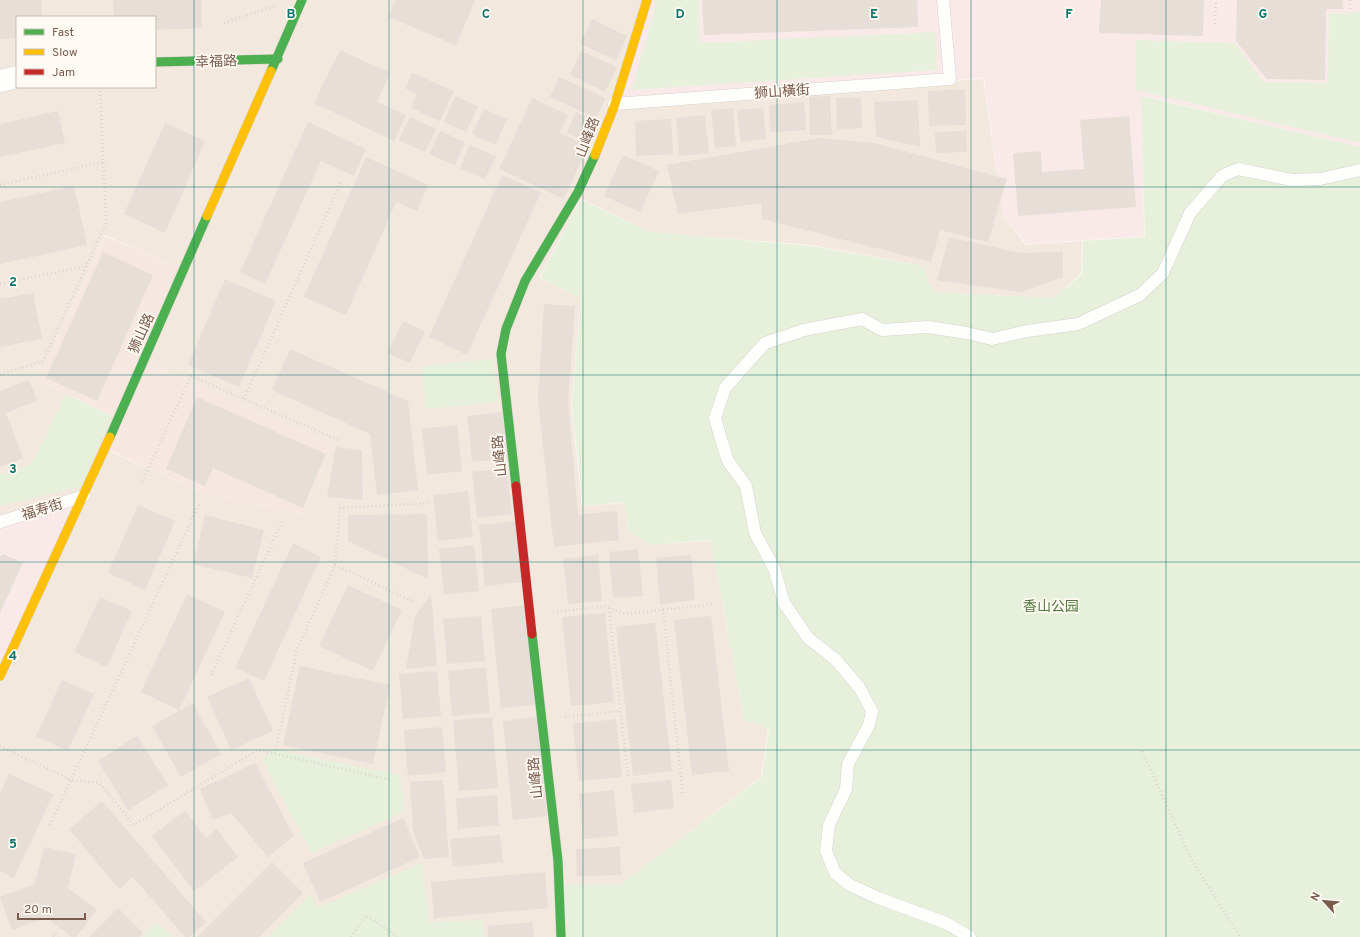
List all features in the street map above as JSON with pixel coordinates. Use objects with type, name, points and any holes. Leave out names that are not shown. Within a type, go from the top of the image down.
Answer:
[{"type":"street","name":"狮山路","points":[[0,676],[84,496],[278,59],[302,0]]},
{"type":"street","name":"山峰路","points":[[561,937],[558,861],[502,354],[503,340],[517,300],[530,273],[578,192],[590,167],[614,104],[647,0]]},
{"type":"street","name":"幸福路","points":[[156,62],[278,59]]},
{"type":"street","points":[[0,81],[16,77]]},
{"type":"lane","name":"狮山橫街","points":[[614,104],[950,79],[943,0]]},
{"type":"lane","points":[[970,937],[946,923],[878,898],[850,885],[835,873],[826,851],[829,825],[846,789],[848,764],[869,725],[872,711],[859,687],[836,659],[808,638],[784,603],[774,568],[756,533],[746,486],[728,461],[723,446],[716,418],[725,388],[765,343],[804,330],[862,319],[882,330],[928,327],[967,333],[992,339],[1028,331],[1078,324],[1140,296],[1163,273],[1190,213],[1222,176],[1238,169],[1292,180],[1320,179],[1360,170]]},
{"type":"lane","name":"福寿街","points":[[0,522],[84,496]]},
{"type":"path","points":[[224,23],[277,6],[279,0]]},
{"type":"path","points":[[1215,24],[1216,0]]},
{"type":"path","points":[[1350,0],[1350,11]]},
{"type":"path","points":[[0,375],[43,361],[106,223],[100,88]]},
{"type":"path","points":[[0,185],[104,162]]},
{"type":"path","points":[[244,399],[341,182]]},
{"type":"path","points":[[0,284],[87,266]]},
{"type":"path","points":[[142,482],[191,376],[338,440]]},
{"type":"path","points":[[50,825],[200,502]]},
{"type":"path","points":[[275,754],[297,650],[335,564],[340,508],[429,504]]},
{"type":"path","points":[[211,674],[283,520]]},
{"type":"path","points":[[335,564],[412,601]]},
{"type":"path","points":[[531,614],[605,606],[625,614],[714,604]]},
{"type":"path","points":[[609,608],[628,776]]},
{"type":"path","points":[[663,609],[683,796]]},
{"type":"path","points":[[542,719],[620,711]]},
{"type":"path","points":[[0,746],[71,780],[99,783],[134,825],[258,750],[391,780]]},
{"type":"path","points":[[1142,751],[1191,859],[1240,937]]},
{"type":"path","points":[[350,937],[366,915],[397,937]]},
{"type":"path","points":[[53,937],[56,934],[59,937]]},
{"type":"shaded area","points":[[0,0],[646,0],[614,104],[983,79],[1003,217],[1026,245],[1082,241],[1081,273],[1054,298],[933,292],[923,266],[812,245],[650,232],[581,199],[539,278],[581,298],[571,405],[582,506],[625,503],[628,531],[651,545],[711,541],[744,720],[768,729],[761,777],[621,884],[563,884],[566,937],[0,937],[0,83],[16,88],[156,88],[156,64],[277,60],[184,270],[105,235],[39,381],[118,418],[105,449],[204,494],[302,514],[333,445],[144,361],[278,59],[156,61],[156,16],[16,16],[16,75],[0,79]]},
{"type":"shaded area","points":[[647,0],[1360,0],[1360,147],[1141,95],[1144,236],[1027,244],[1003,217],[984,78],[614,103]]},
{"type":"shaded area","points":[[105,236],[184,270],[144,361],[333,445],[303,514],[204,494],[105,448],[119,418],[39,381]]},
{"type":"shaded area","points":[[83,496],[0,675],[0,522]]},
{"type":"green space","points":[[657,0],[698,0],[700,43],[936,32],[937,70],[632,90]]},
{"type":"green space","points":[[1360,12],[1360,143],[1136,90],[1136,40],[1234,43],[1264,82],[1328,83],[1329,13]]},
{"type":"green space","name":"香山公园","points":[[1141,96],[1360,147],[1360,937],[566,937],[563,884],[621,884],[762,777],[769,729],[744,720],[711,540],[651,545],[628,531],[625,502],[583,506],[572,405],[581,298],[540,278],[581,200],[650,232],[812,246],[923,266],[933,292],[1054,298],[1082,274],[1083,241],[1145,237]]},
{"type":"green space","points":[[493,359],[498,402],[426,409],[422,366]]},
{"type":"green space","points":[[65,394],[112,416],[82,486],[0,506],[0,475],[32,464]]},
{"type":"green space","points":[[273,749],[400,775],[405,811],[312,853],[262,760]]},
{"type":"green space","points":[[422,863],[429,922],[482,920],[484,937],[268,937],[311,894],[317,908]]},
{"type":"green space","points":[[157,922],[173,937],[142,937]]},
{"type":"building","points":[[0,0],[41,0],[42,16],[16,16],[16,38],[0,39]]},
{"type":"building","points":[[113,0],[201,0],[202,28],[156,30],[156,16],[114,16]]},
{"type":"building","points":[[396,0],[475,0],[456,45],[388,17]]},
{"type":"building","points":[[702,0],[917,0],[918,27],[704,35]]},
{"type":"building","points":[[1101,0],[1204,0],[1203,36],[1099,33]]},
{"type":"building","points":[[1237,0],[1343,0],[1343,9],[1326,9],[1325,80],[1267,79],[1236,41]]},
{"type":"building","points":[[592,19],[627,36],[616,60],[580,44]]},
{"type":"building","points":[[340,50],[390,73],[377,102],[406,115],[394,141],[314,103]]},
{"type":"building","points":[[581,51],[617,67],[605,92],[570,75]]},
{"type":"building","points":[[412,73],[454,91],[440,121],[411,108],[417,94],[405,88]]},
{"type":"building","points":[[559,77],[606,98],[596,118],[550,97]]},
{"type":"building","points":[[965,89],[966,125],[929,126],[928,91]]},
{"type":"building","points":[[455,96],[478,106],[466,132],[444,122]]},
{"type":"building","points":[[830,96],[832,135],[810,135],[809,97]]},
{"type":"building","points":[[861,97],[862,128],[837,129],[836,98]]},
{"type":"building","points":[[532,98],[568,115],[560,133],[588,146],[564,199],[499,169]]},
{"type":"building","points":[[918,100],[920,147],[876,137],[874,102]]},
{"type":"building","points":[[804,102],[806,130],[770,132],[769,105]]},
{"type":"building","points":[[733,108],[736,146],[715,148],[711,110]]},
{"type":"building","points":[[763,108],[766,139],[741,142],[737,110]]},
{"type":"building","points":[[484,109],[507,119],[495,145],[472,134]]},
{"type":"building","points":[[58,111],[65,143],[0,157],[0,124]]},
{"type":"building","points":[[576,112],[599,123],[589,143],[567,133]]},
{"type":"building","points":[[705,115],[709,153],[679,156],[676,118]]},
{"type":"building","points":[[1129,116],[1136,207],[1018,216],[1013,153],[1041,151],[1042,172],[1084,169],[1080,120]]},
{"type":"building","points":[[410,117],[436,129],[425,152],[399,140]]},
{"type":"building","points":[[671,119],[673,154],[636,156],[635,121]]},
{"type":"building","points":[[308,122],[366,149],[354,176],[321,161],[265,284],[240,272]]},
{"type":"building","points":[[165,123],[205,141],[165,233],[124,214]]},
{"type":"building","points":[[440,131],[465,142],[455,165],[429,154]]},
{"type":"building","points":[[966,131],[967,152],[936,153],[935,132]]},
{"type":"building","points":[[820,138],[874,143],[1007,179],[988,242],[940,230],[931,262],[762,219],[761,203],[678,214],[667,165]]},
{"type":"building","points":[[470,145],[496,156],[485,179],[460,168]]},
{"type":"building","points":[[623,155],[659,171],[640,212],[604,196]]},
{"type":"building","points":[[366,157],[428,185],[417,211],[396,202],[346,315],[304,297]]},
{"type":"building","points":[[502,175],[541,192],[467,355],[429,337]]},
{"type":"building","points":[[74,186],[87,245],[0,264],[0,202]]},
{"type":"building","points":[[949,237],[1020,253],[1063,252],[1063,277],[1021,292],[937,280]]},
{"type":"building","points":[[103,252],[153,275],[97,401],[46,378]]},
{"type":"building","points":[[225,279],[276,301],[239,387],[188,365]]},
{"type":"building","points":[[33,293],[42,339],[0,347],[0,299]]},
{"type":"building","points":[[544,304],[575,306],[568,402],[578,515],[617,511],[619,540],[554,547],[538,400]]},
{"type":"building","points":[[403,321],[425,331],[410,363],[387,353]]},
{"type":"building","points":[[290,349],[408,401],[418,490],[377,495],[370,434],[272,390]]},
{"type":"building","points":[[29,380],[37,401],[6,413],[23,458],[0,467],[0,391]]},
{"type":"building","points":[[197,397],[326,454],[303,508],[213,468],[205,486],[166,469]]},
{"type":"building","points":[[503,412],[508,458],[472,462],[467,416]]},
{"type":"building","points":[[457,425],[462,471],[427,475],[422,429]]},
{"type":"building","points":[[336,447],[362,450],[363,500],[327,497]]},
{"type":"building","points":[[507,468],[512,514],[477,518],[472,472]]},
{"type":"building","points":[[468,491],[473,537],[438,541],[433,495]]},
{"type":"building","points":[[138,505],[175,521],[145,590],[108,573]]},
{"type":"building","points":[[427,514],[428,579],[348,541],[348,515]]},
{"type":"building","points":[[205,515],[264,530],[252,578],[193,564]]},
{"type":"building","points":[[516,521],[523,582],[485,586],[479,525]]},
{"type":"building","points":[[293,543],[321,557],[264,681],[235,668]]},
{"type":"building","points":[[474,545],[479,591],[444,595],[439,549]]},
{"type":"building","points":[[638,549],[643,596],[613,598],[609,552]]},
{"type":"building","points":[[3,554],[23,563],[0,613],[0,556]]},
{"type":"building","points":[[598,555],[602,601],[568,604],[563,559]]},
{"type":"building","points":[[691,555],[695,600],[660,604],[656,558]]},
{"type":"building","points":[[348,585],[402,610],[373,671],[319,646]]},
{"type":"building","points":[[187,594],[225,612],[179,710],[141,692]]},
{"type":"building","points":[[431,594],[437,666],[406,669],[415,616]]},
{"type":"building","points":[[100,597],[132,611],[107,667],[74,652]]},
{"type":"building","points":[[526,605],[535,705],[501,708],[491,609]]},
{"type":"building","points":[[605,613],[614,702],[571,706],[562,617]]},
{"type":"building","points":[[481,616],[485,661],[447,664],[443,619]]},
{"type":"building","points":[[711,616],[729,771],[692,775],[674,620]]},
{"type":"building","points":[[655,623],[672,771],[633,776],[616,627]]},
{"type":"building","points":[[300,666],[390,685],[373,764],[283,745]]},
{"type":"building","points":[[486,667],[490,713],[452,716],[448,671]]},
{"type":"building","points":[[437,671],[441,716],[403,719],[399,674]]},
{"type":"building","points":[[249,678],[273,731],[231,750],[207,697]]},
{"type":"building","points":[[62,680],[94,694],[68,751],[36,736]]},
{"type":"building","points":[[193,703],[221,754],[181,777],[152,726]]},
{"type":"building","points":[[492,717],[498,788],[459,791],[453,720]]},
{"type":"building","points":[[537,717],[547,816],[513,820],[503,721]]},
{"type":"building","points":[[616,719],[622,777],[579,781],[573,724]]},
{"type":"building","points":[[442,727],[446,772],[408,776],[404,730]]},
{"type":"building","points":[[137,736],[168,785],[128,810],[98,761]]},
{"type":"building","points":[[255,763],[294,836],[268,857],[231,813],[213,820],[200,789]]},
{"type":"building","points":[[9,774],[53,794],[14,878],[0,871],[0,793]]},
{"type":"building","points":[[443,780],[449,857],[424,859],[413,831],[410,782]]},
{"type":"building","points":[[671,780],[674,808],[634,813],[631,784]]},
{"type":"building","points":[[614,790],[618,836],[583,839],[579,794]]},
{"type":"building","points":[[497,795],[499,825],[458,829],[456,798]]},
{"type":"building","points":[[102,801],[206,922],[189,937],[185,937],[133,877],[119,889],[69,829]]},
{"type":"building","points":[[185,811],[206,838],[217,829],[238,857],[194,891],[152,836]]},
{"type":"building","points":[[403,818],[420,857],[320,902],[303,863]]},
{"type":"building","points":[[500,835],[503,862],[453,867],[450,839]]},
{"type":"building","points":[[44,847],[76,854],[68,888],[97,910],[76,937],[72,937],[47,918],[12,930],[0,897],[35,884]]},
{"type":"building","points":[[620,847],[621,875],[577,876],[576,849]]},
{"type":"building","points":[[272,862],[303,893],[259,937],[197,937]]},
{"type":"building","points":[[545,872],[548,908],[434,918],[431,882]]},
{"type":"building","points":[[118,908],[143,933],[139,937],[89,937]]},
{"type":"building","points":[[532,922],[534,937],[488,937],[487,926]]},
{"type":"traffic: fast","points":[[271,71],[302,0]]},
{"type":"traffic: fast","points":[[156,62],[278,59]]},
{"type":"traffic: fast","points":[[516,486],[501,354],[506,329],[525,281],[578,192],[595,155]]},
{"type":"traffic: fast","points":[[110,437],[207,216]]},
{"type":"traffic: fast","points":[[532,634],[558,861],[561,937]]},
{"type":"traffic: slow","points":[[595,155],[614,107],[647,0]]},
{"type":"traffic: slow","points":[[207,216],[271,71]]},
{"type":"traffic: slow","points":[[0,676],[110,437]]},
{"type":"traffic: jam","points":[[516,486],[532,634]]}]
